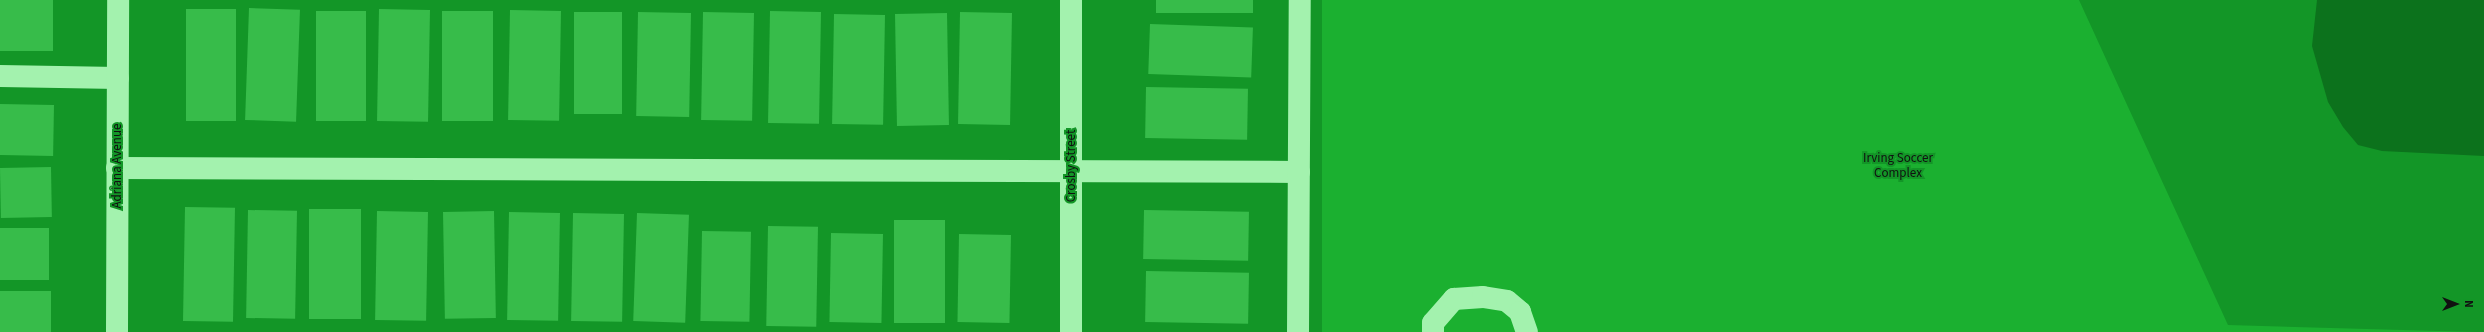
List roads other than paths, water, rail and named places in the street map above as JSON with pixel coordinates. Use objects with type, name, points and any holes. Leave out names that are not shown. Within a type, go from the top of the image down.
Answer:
[{"type":"street","name":"Adriana Avenue","points":[[116,332],[118,0]]},
{"type":"street","name":"Crosby Street","points":[[1071,0],[1071,332]]},
{"type":"street","points":[[1298,332],[1300,0]]},
{"type":"street","points":[[0,76],[118,78]]},
{"type":"street","points":[[117,168],[1071,170],[1299,172]]},
{"type":"street","points":[[1433,332],[1433,323],[1454,299],[1483,297],[1507,301],[1520,312],[1527,332]]},
{"type":"park label","name":"Irving Soccer Complex","points":[[1898,166]]}]
